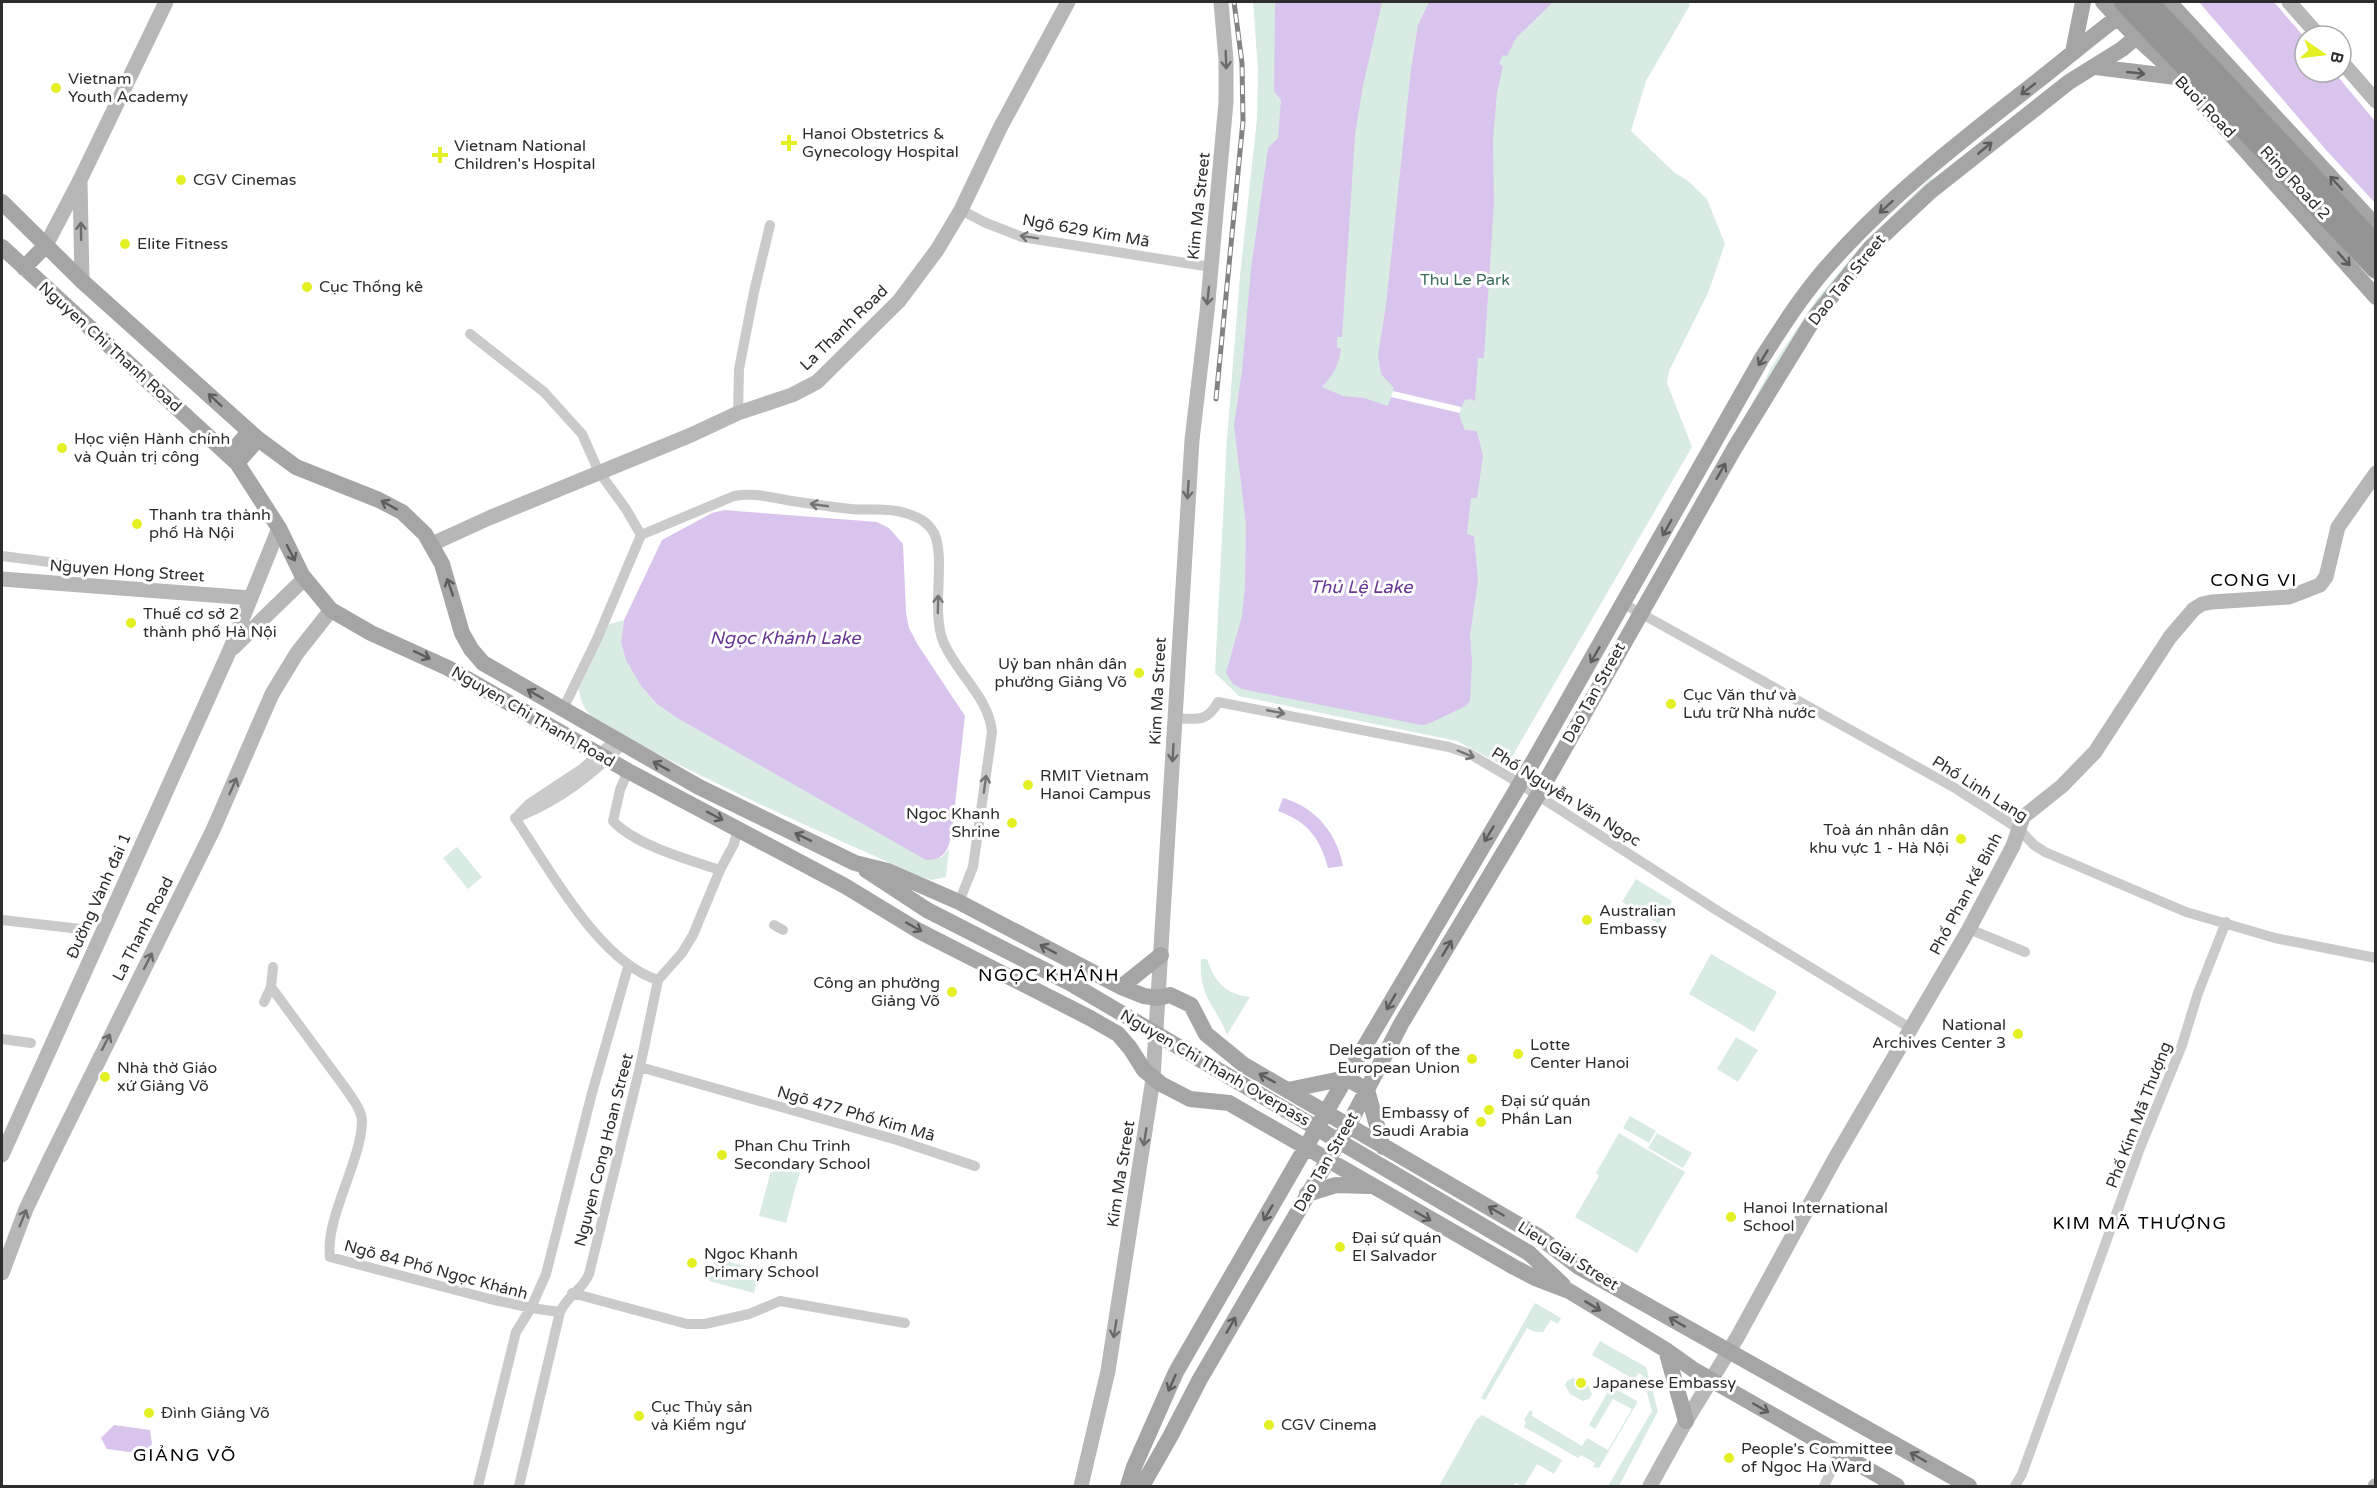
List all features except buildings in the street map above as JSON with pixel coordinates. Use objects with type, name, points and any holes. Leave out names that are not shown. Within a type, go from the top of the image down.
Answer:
[{"type":"highway","points":[[2148,2],[2220,90]]},
{"type":"highway","points":[[2120,9],[2220,90]]},
{"type":"highway","name":"Ring Road 2","points":[[2220,90],[2376,245]]},
{"type":"highway","name":"Ring Road 2","points":[[2220,90],[2376,269]]},
{"type":"main road","points":[[24,268],[46,245],[166,2]]},
{"type":"main road","name":"La Thanh Road","points":[[432,544],[738,413],[792,395],[817,382],[899,301],[936,250],[961,210],[1000,129],[1068,2]]},
{"type":"main road","name":"Kim Ma Street","points":[[1081,1486],[1108,1371],[1153,1079],[1191,450],[1226,102],[1226,60],[1221,2]]},
{"type":"main road","points":[[2073,52],[2083,2]]},
{"type":"main road","name":"Buoi Road","points":[[2103,2],[2120,9],[2136,38],[2240,142],[2376,297]]},
{"type":"main road","name":"Dao Tan Street","points":[[1128,1486],[1134,1467],[1176,1372],[1520,784],[1762,358],[1801,301],[1833,260],[1864,227],[1930,169],[2073,52],[2120,9],[2139,2]]},
{"type":"main road","points":[[2289,2],[2308,24]]},
{"type":"main road","points":[[2174,3],[2201,38],[2376,226]]},
{"type":"main road","name":"Dao Tan Street","points":[[1142,1486],[1200,1379],[1348,1126],[1398,1030],[1538,795],[1639,613],[1761,402],[1815,317],[1871,247],[1893,225],[2069,82],[2096,67],[2136,38],[2174,3]]},
{"type":"main road","points":[[2096,67],[2173,73],[2170,53],[2179,43],[2201,38]]},
{"type":"main road","points":[[2353,75],[2376,101]]},
{"type":"main road","points":[[1930,169],[1940,185]]},
{"type":"main road","points":[[80,180],[82,281]]},
{"type":"main road","name":"Nguyen Chi Thanh Road","points":[[2,202],[82,281],[254,436],[296,467],[379,500],[402,512],[425,534],[442,564],[462,633],[471,649],[483,663],[699,787],[855,863],[888,871],[958,902],[1121,987],[1144,996],[1158,998],[1170,995],[1191,1005],[1206,1034],[1244,1065]]},
{"type":"main road","name":"Nguyen Chi Thanh Road","points":[[2,247],[233,459],[279,528],[305,578],[332,610],[370,633],[428,658],[471,681],[628,771],[845,886],[919,930],[1090,1018],[1118,1034],[1153,1079]]},
{"type":"main road","points":[[233,459],[254,436]]},
{"type":"main road","name":"Phố Phan Kế Bính","points":[[1650,1486],[1834,1160],[1970,929],[2013,846],[2027,813],[2062,786],[2095,752],[2170,637],[2194,609],[2212,602],[2289,597],[2320,585],[2326,576],[2338,527],[2376,473]]},
{"type":"main road","name":"Đường Vành đai 1","points":[[2,1155],[229,652],[279,528]]},
{"type":"main road","points":[[229,652],[305,578]]},
{"type":"main road","name":"Nguyen Hong Street","points":[[2,579],[251,598]]},
{"type":"main road","name":"La Thanh Road","points":[[2,1273],[26,1209],[213,830],[272,694],[297,653],[332,610]]},
{"type":"main road","points":[[471,681],[483,663]]},
{"type":"main road","points":[[1473,861],[1491,872]]},
{"type":"main road","name":"Nguyen Chi Thanh Overpass","points":[[855,863],[927,910],[1070,983],[1529,1252],[1579,1267]]},
{"type":"main road","name":"Nguyen Chi Thanh Overpass","points":[[845,886],[927,910]]},
{"type":"main road","points":[[1121,987],[1161,955]]},
{"type":"main road","points":[[1090,1018],[1107,1010],[1110,1000],[1109,990],[1103,978]]},
{"type":"main road","points":[[1229,1103],[1227,1082],[1232,1072],[1244,1065]]},
{"type":"main road","name":"Lieu Giai Street","points":[[1244,1065],[1538,1236],[1579,1267],[1969,1486]]},
{"type":"main road","points":[[1288,1090],[1346,1078],[1367,1090],[1383,1147]]},
{"type":"main road","name":"Lieu Giai Street","points":[[1153,1079],[1191,1099],[1229,1103],[1372,1187],[1535,1278],[1569,1291],[1710,1379],[1897,1486]]},
{"type":"main road","points":[[1298,1163],[1320,1175]]},
{"type":"main road","points":[[1395,1200],[1399,1175],[1406,1168],[1415,1165]]},
{"type":"main road","points":[[1307,1194],[1336,1185],[1372,1187]]},
{"type":"main road","name":"Nguyen Chi Thanh Overpass","points":[[1529,1252],[1569,1291]]},
{"type":"main road","points":[[1666,1350],[1686,1421]]},
{"type":"street","name":"Ngõ 629 Kim Mã","points":[[961,210],[986,223],[1023,237],[1211,267]]},
{"type":"street","points":[[738,413],[739,369],[770,225]]},
{"type":"street","points":[[470,334],[544,392],[582,434],[599,472],[626,509],[641,535]]},
{"type":"street","points":[[563,709],[597,639],[641,535],[734,496],[744,494],[852,509],[890,509],[926,522],[935,535],[937,616],[941,635],[949,655],[991,719],[992,732],[977,846],[973,867],[958,902]]},
{"type":"street","points":[[2,556],[65,564]]},
{"type":"street","name":"Phố Linh Lang","points":[[1624,604],[1917,767],[2019,829],[2034,845],[2059,860],[2186,912],[2276,938],[2376,958]]},
{"type":"street","name":"Phố Nguyễn Văn Ngọc","points":[[1174,718],[1202,719],[1212,713],[1218,702],[1248,706],[1449,747],[1470,754],[1718,911],[1910,1028]]},
{"type":"street","points":[[619,742],[603,757],[530,804],[515,818],[590,930],[628,966],[643,975],[658,980]]},
{"type":"street","points":[[628,771],[620,790],[613,821],[622,831],[677,856],[720,870]]},
{"type":"street","name":"Nguyen Cong Hoan Street","points":[[519,1486],[560,1312],[572,1293],[583,1285],[589,1274],[640,1067],[658,980],[682,953],[693,935],[720,870],[734,844],[738,828]]},
{"type":"street","points":[[2,920],[81,929]]},
{"type":"street","name":"Phố Kim Mã Thượng","points":[[2015,1486],[2022,1474],[2140,1148],[2182,1045],[2198,993],[2226,922]]},
{"type":"street","points":[[1970,929],[2025,952]]},
{"type":"street","name":"Nguyen Cong Hoan Street","points":[[531,1308],[546,1274],[586,1114],[628,966]]},
{"type":"street","points":[[264,1002],[271,987],[273,967]]},
{"type":"street","name":"Ngõ 84 Phố Ngọc Khánh","points":[[271,987],[357,1105],[362,1120],[357,1148],[332,1231],[330,1257],[531,1308],[516,1332],[478,1486]]},
{"type":"street","points":[[2,1039],[31,1043]]},
{"type":"street","name":"Ngõ 477 Phố Kim Mã","points":[[640,1067],[897,1140],[975,1166]]},
{"type":"street","points":[[572,1293],[687,1324],[705,1324],[749,1314],[780,1301],[905,1323]]},
{"type":"street","points":[[531,1308],[560,1312]]},
{"type":"street","points":[[1824,1486],[1840,1453]]},
{"type":"green space","name":"Thu Le Park","points":[[1253,2],[1688,2],[1690,5],[1646,81],[1631,131],[1675,173],[1687,180],[1707,199],[1725,244],[1708,293],[1669,371],[1667,383],[1692,447],[1506,767],[1457,741],[1239,696],[1215,673],[1227,438],[1240,276],[1257,118],[1258,71]]},
{"type":"green space","points":[[1932,177],[1935,184],[1893,221],[1732,440],[1774,363],[1817,299],[1861,246]]},
{"type":"green space","points":[[624,620],[621,642],[641,686],[657,704],[677,718],[926,859],[942,857],[949,849],[946,877],[932,880],[919,876],[711,781],[597,722],[586,710],[581,700],[579,679],[581,669],[596,628]]},
{"type":"green space","points":[[457,847],[482,877],[468,889],[443,858]]},
{"type":"green space","points":[[1636,879],[1672,901],[1659,924],[1622,902]]},
{"type":"green space","points":[[1711,954],[1777,992],[1754,1032],[1689,994]]},
{"type":"green space","points":[[1201,959],[1207,959],[1222,986],[1234,993],[1250,997],[1227,1035],[1205,993]]},
{"type":"green space","points":[[1736,1037],[1758,1050],[1738,1082],[1717,1069]]},
{"type":"green space","points":[[1630,1116],[1656,1131],[1649,1143],[1623,1128]]},
{"type":"green space","points":[[1619,1133],[1685,1172],[1637,1253],[1575,1217],[1599,1176],[1596,1173]]},
{"type":"green space","points":[[1657,1133],[1692,1153],[1683,1168],[1648,1148]]},
{"type":"green space","points":[[773,1163],[800,1171],[786,1223],[759,1216]]},
{"type":"green space","points":[[715,1258],[760,1270],[754,1293],[709,1281]]},
{"type":"green space","points":[[1535,1303],[1561,1318],[1558,1324],[1551,1320],[1543,1332],[1535,1332],[1527,1328],[1485,1400],[1481,1398]]},
{"type":"green space","points":[[1600,1341],[1646,1367],[1658,1411],[1619,1486],[1608,1486],[1652,1411],[1642,1375],[1638,1373],[1635,1380],[1592,1355]]},
{"type":"green space","points":[[1573,1378],[1588,1385],[1592,1394],[1589,1399],[1583,1401],[1570,1394],[1565,1385]]},
{"type":"green space","points":[[1612,1387],[1637,1403],[1599,1468],[1593,1467],[1595,1463],[1581,1455],[1578,1458],[1524,1427],[1526,1422],[1524,1420],[1530,1410],[1533,1412],[1532,1416],[1582,1446],[1587,1438],[1608,1450],[1632,1409],[1613,1399],[1595,1429],[1589,1425]]},
{"type":"green space","points":[[1482,1415],[1562,1460],[1554,1474],[1537,1464],[1524,1486],[1515,1483],[1513,1486],[1439,1486],[1476,1420]]},
{"type":"water","name":"Thủ Lệ Lake","points":[[1275,2],[1382,2],[1363,86],[1355,135],[1342,337],[1337,337],[1337,348],[1341,348],[1335,369],[1322,387],[1343,396],[1364,398],[1388,406],[1394,388],[1381,374],[1378,355],[1386,305],[1411,69],[1418,25],[1429,2],[1553,2],[1516,38],[1507,56],[1503,55],[1499,64],[1503,66],[1497,93],[1493,140],[1494,203],[1484,358],[1478,358],[1475,401],[1465,400],[1460,415],[1465,430],[1477,431],[1483,456],[1477,498],[1471,498],[1467,534],[1474,536],[1478,581],[1470,635],[1472,662],[1470,701],[1466,706],[1428,724],[1421,725],[1242,689],[1233,684],[1226,673],[1242,616],[1245,587],[1246,524],[1234,425],[1242,371],[1251,269],[1268,148],[1278,138],[1281,100],[1274,91]]},
{"type":"water","points":[[2199,2],[2274,2],[2293,24],[2293,84],[2344,84],[2375,121],[2375,203],[2327,151]]},
{"type":"water","name":"Ngọc Khánh Lake","points":[[724,510],[877,522],[889,528],[903,544],[906,612],[909,628],[965,716],[952,831],[948,848],[938,858],[926,860],[677,718],[657,704],[641,686],[626,660],[621,642],[624,620],[662,540],[712,513]]},
{"type":"water","points":[[1283,798],[1305,808],[1323,823],[1336,843],[1343,866],[1328,868],[1321,848],[1311,832],[1297,820],[1278,811]]},
{"type":"water","points":[[114,1425],[150,1430],[152,1444],[144,1454],[107,1449],[101,1438]]},
{"type":"pier","points":[[1393,391],[1461,407],[1460,413],[1391,397]]},
{"type":"railway","points":[[1216,399],[1243,121],[1242,63],[1234,2]]},
{"type":"place","name":"Vietnam Youth Academy","points":[[56,88]]},
{"type":"place","name":"Hanoi Obstetrics & Gynecology Hospital","points":[[789,143]]},
{"type":"place","name":"Vietnam National Children's Hospital","points":[[440,155]]},
{"type":"place","name":"CGV Cinemas","points":[[181,180]]},
{"type":"place","name":"Elite Fitness","points":[[125,244]]},
{"type":"place","name":"Cục Thống kê","points":[[307,287]]},
{"type":"place","name":"Học viện Hành chính và Quản trị công","points":[[62,448]]},
{"type":"place","name":"Thanh tra thành phố Hà Nội","points":[[137,524]]},
{"type":"place","name":"Thuế cơ sở 2 thành phố Hà Nội","points":[[131,623]]},
{"type":"place","name":"Uỷ ban nhân dân phường Giảng Võ","points":[[1139,673]]},
{"type":"place","name":"Cục Văn thư và Lưu trữ Nhà nước","points":[[1671,704]]},
{"type":"place","name":"RMIT Vietnam Hanoi Campus","points":[[1028,785]]},
{"type":"place","name":"Ngoc Khanh Shrine","points":[[1012,823]]},
{"type":"place","name":"Toà án nhân dân khu vực 1 - Hà Nội","points":[[1961,839]]},
{"type":"place","name":"Australian Embassy","points":[[1587,920]]},
{"type":"place","name":"Công an phường Giảng Võ","points":[[952,992]]},
{"type":"place","name":"National Archives Center 3","points":[[2018,1034]]},
{"type":"place","name":"Lotte Center Hanoi","points":[[1518,1054]]},
{"type":"place","name":"Delegation of the European Union","points":[[1472,1059]]},
{"type":"place","name":"Nhà thờ Giáo xứ Giảng Võ","points":[[105,1077]]},
{"type":"place","name":"Đại sứ quán Phần Lan","points":[[1489,1110]]},
{"type":"place","name":"Embassy of Saudi Arabia","points":[[1481,1122]]},
{"type":"place","name":"Phan Chu Trinh Secondary School","points":[[722,1155]]},
{"type":"place","name":"Hanoi International School","points":[[1731,1217]]},
{"type":"place","name":"Đại sứ quán El Salvador","points":[[1340,1247]]},
{"type":"place","name":"Ngoc Khanh Primary School","points":[[692,1263]]},
{"type":"place","name":"Japanese Embassy","points":[[1581,1383]]},
{"type":"place","name":"Đình Giảng Võ","points":[[149,1413]]},
{"type":"place","name":"Cục Thủy sản và Kiểm ngư","points":[[639,1416]]},
{"type":"place","name":"CGV Cinema","points":[[1269,1425]]},
{"type":"place","name":"People's Committee of Ngoc Ha Ward","points":[[1729,1458]]},
{"type":"district","name":"CONG VI","points":[[2254,580]]},
{"type":"district","name":"NGỌC KHÁNH","points":[[1049,975]]},
{"type":"district","name":"KIM MÃ THƯỢNG","points":[[2140,1223]]},
{"type":"district","name":"GIẢNG VÕ","points":[[185,1455]]}]
